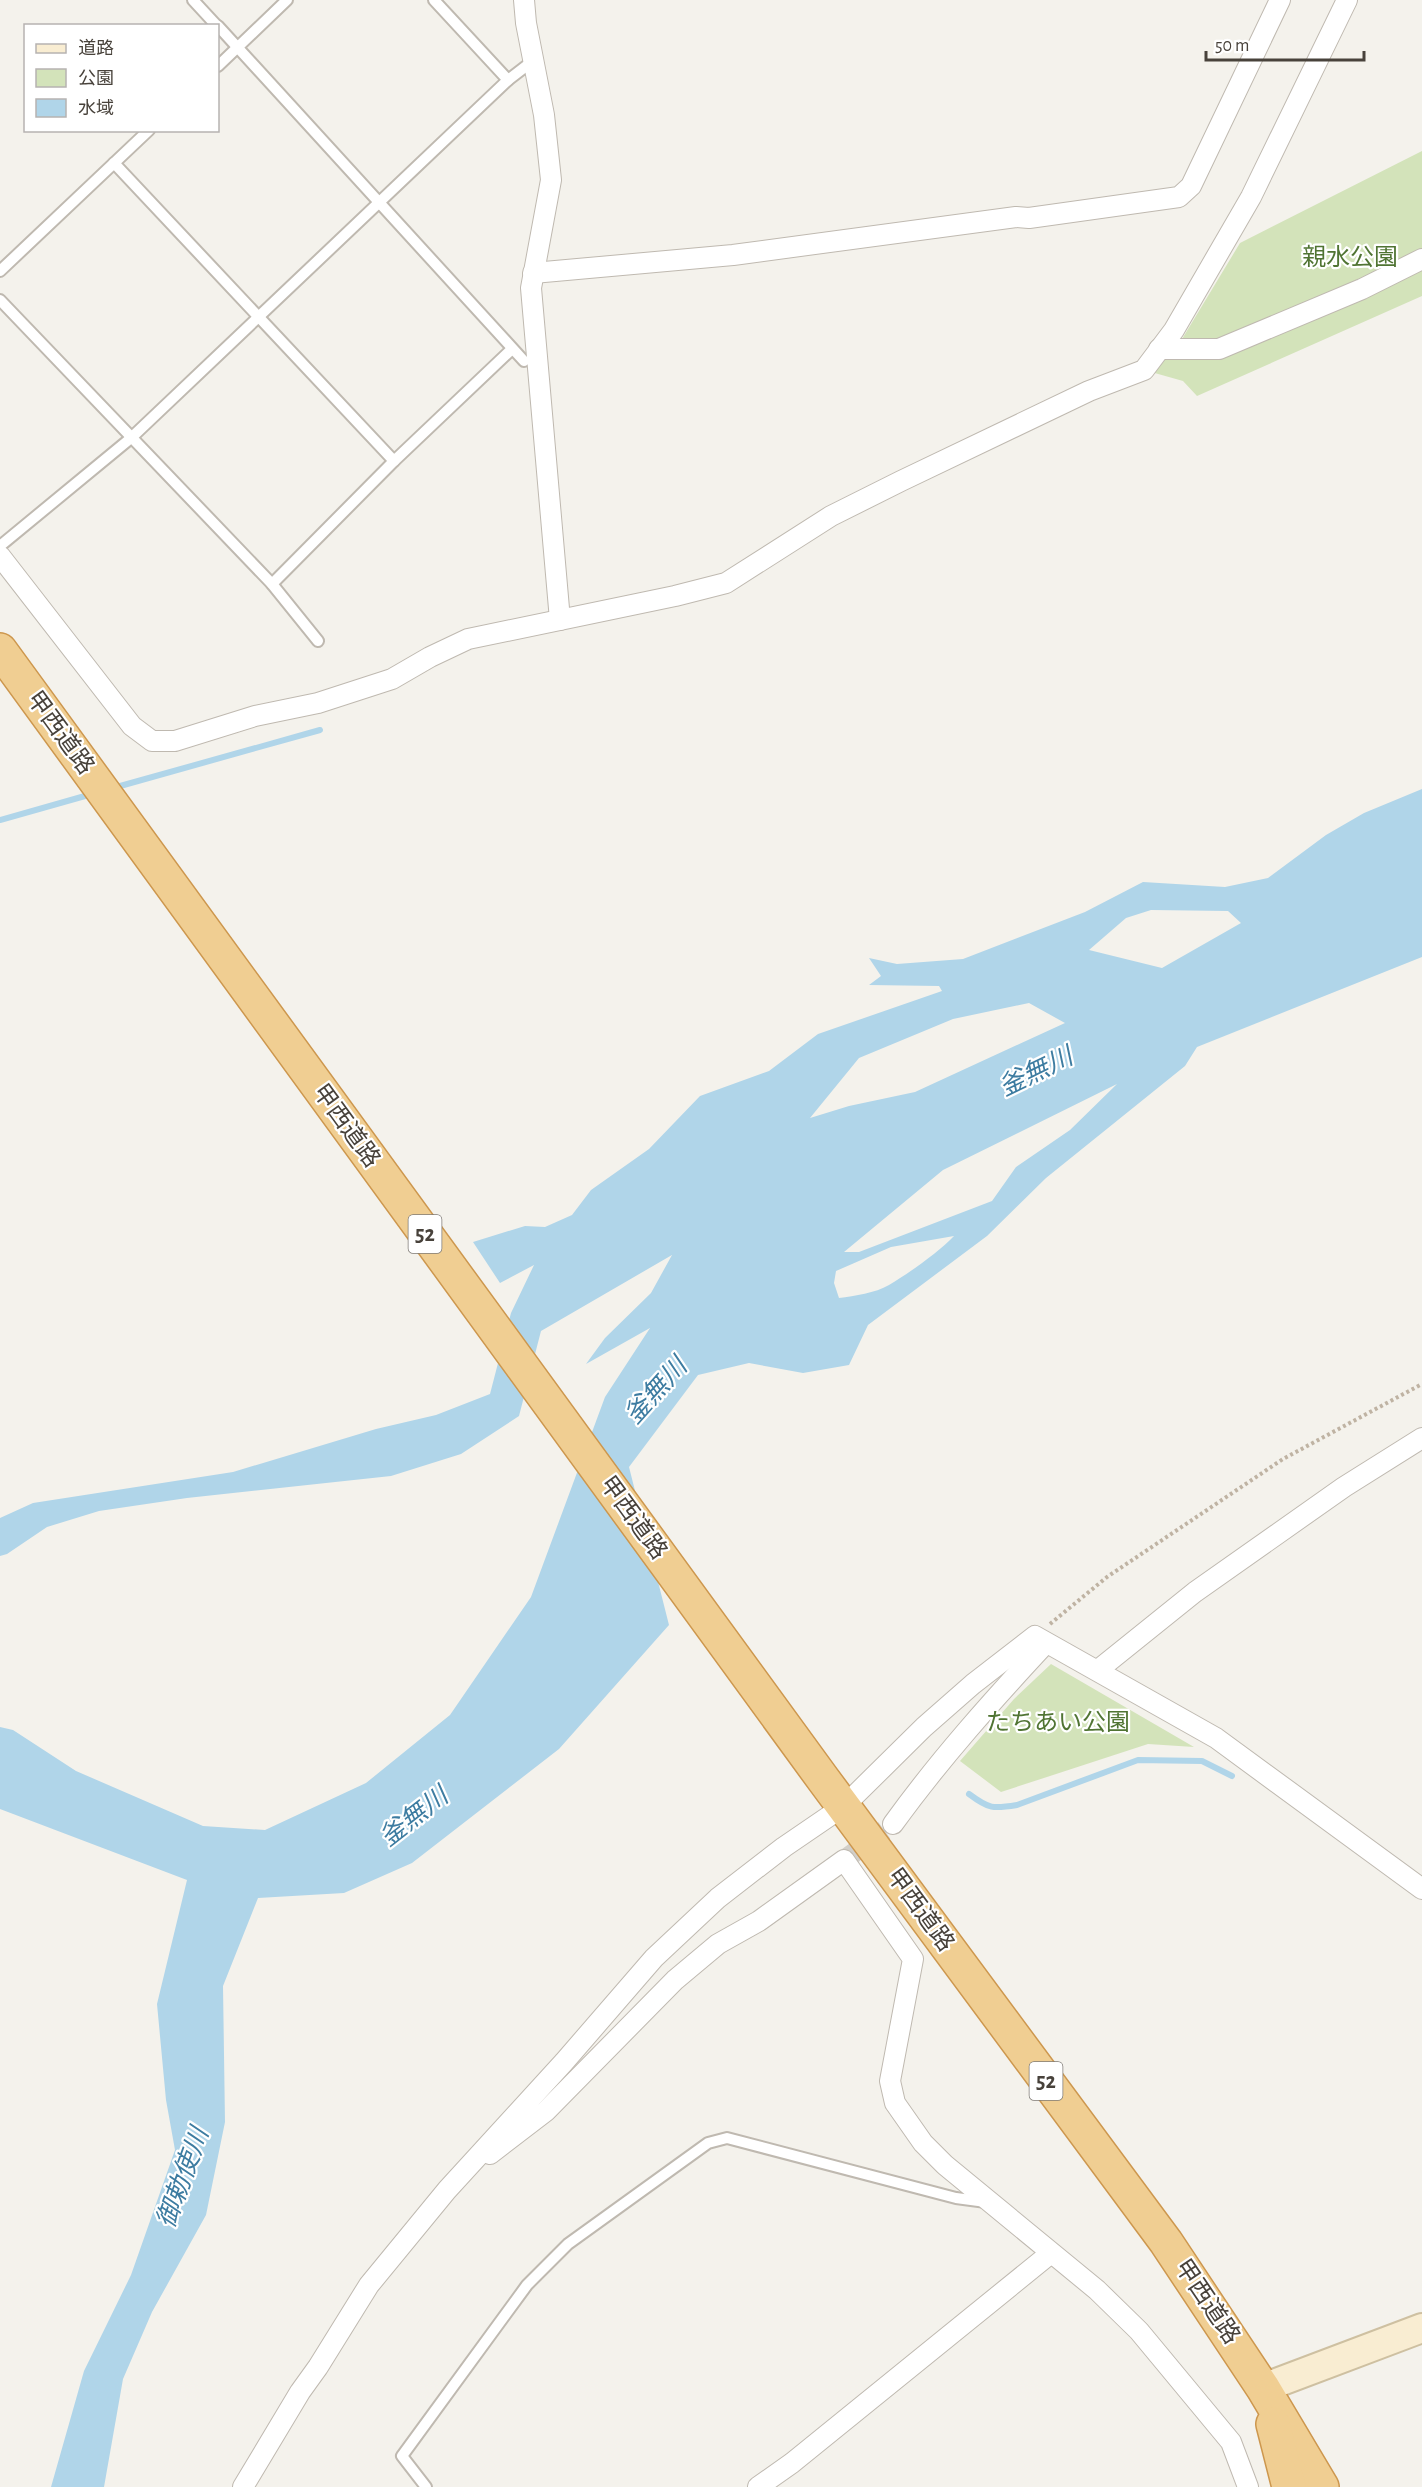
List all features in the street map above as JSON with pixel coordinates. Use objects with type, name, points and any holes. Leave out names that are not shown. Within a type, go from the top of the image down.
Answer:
[{"type":"highway","name":"甲西道路","points":[[0,650],[823,1779],[1166,2242],[1263,2388],[1322,2487]]},
{"type":"highway","name":"甲西道路","points":[[1263,2388],[1289,2487]]},
{"type":"main road","points":[[1263,2388],[1422,2328]]},
{"type":"street","points":[[525,0],[544,115],[551,180],[531,288],[560,620]]},
{"type":"street","points":[[533,273],[733,255],[1179,197],[1191,186],[1280,0]]},
{"type":"street","points":[[0,556],[132,726],[152,741],[175,741],[255,716],[318,703],[392,679],[468,639],[726,583],[831,516],[1089,391],[1144,370],[1174,330],[1251,197],[1347,0]]},
{"type":"street","points":[[1159,349],[1218,349],[1362,289],[1422,259]]},
{"type":"street","points":[[1098,1670],[1195,1592],[1344,1487],[1422,1438]]},
{"type":"street","points":[[1041,1639],[1216,1738],[1422,1889]]},
{"type":"street","points":[[243,2487],[300,2392],[369,2285],[466,2169],[564,2062],[654,1958],[727,1891],[783,1846],[844,1806],[924,1726],[973,1684],[1041,1639]]},
{"type":"street","points":[[893,1824],[927,1778],[1041,1639]]},
{"type":"street","points":[[466,2169],[505,2144],[546,2110],[675,1980],[718,1944],[759,1921],[844,1860],[913,1959],[890,2081],[895,2103],[923,2143],[945,2165],[1097,2290],[1140,2331],[1231,2442],[1248,2487]]},
{"type":"street","points":[[758,2487],[792,2463],[1051,2253]]},
{"type":"lane","points":[[193,0],[215,24]]},
{"type":"lane","points":[[219,65],[287,0]]},
{"type":"lane","points":[[434,0],[508,80]]},
{"type":"lane","points":[[219,28],[524,361]]},
{"type":"lane","points":[[0,546],[131,438],[508,80],[534,60]]},
{"type":"lane","points":[[0,271],[147,132]]},
{"type":"lane","points":[[114,163],[257,318],[394,461]]},
{"type":"lane","points":[[0,300],[272,584],[318,641]]},
{"type":"lane","points":[[272,584],[394,461],[512,349]]},
{"type":"lane","points":[[426,2487],[402,2456],[527,2285],[568,2244],[708,2143],[727,2138],[956,2198],[991,2203]]},
{"type":"path","points":[[1041,1639],[1107,1577],[1283,1459],[1422,1384]]},
{"type":"green space","name":"親水公園","points":[[1422,151],[1422,296],[1197,396],[1183,381],[1144,370],[1176,349],[1240,243]]},
{"type":"green space","name":"たちあい公園","points":[[1051,1664],[1194,1747],[1148,1744],[1001,1792],[960,1761],[1014,1699]]},
{"type":"water","points":[[1422,789],[1422,957],[1197,1047],[1185,1066],[1046,1178],[987,1236],[868,1325],[849,1365],[803,1373],[749,1363],[698,1375],[629,1467],[669,1625],[559,1749],[412,1863],[344,1893],[258,1898],[223,1986],[225,2122],[206,2215],[152,2312],[123,2379],[104,2487],[51,2487],[84,2371],[131,2275],[175,2150],[166,2100],[157,2004],[187,1880],[0,1809],[0,1727],[13,1730],[76,1771],[203,1826],[265,1830],[366,1783],[450,1715],[531,1597],[605,1397],[650,1328],[586,1364],[605,1338],[651,1293],[672,1255],[541,1331],[519,1416],[461,1454],[391,1476],[187,1498],[99,1511],[47,1527],[7,1554],[0,1556],[0,1518],[33,1503],[233,1472],[376,1429],[436,1415],[490,1394],[511,1313],[534,1265],[500,1283],[473,1242],[525,1226],[545,1227],[572,1215],[591,1190],[649,1149],[700,1096],[769,1071],[818,1034],[942,991],[939,986],[869,985],[881,976],[869,958],[897,964],[963,959],[1085,912],[1143,882],[1225,887],[1268,878],[1326,835],[1364,813]],"holes":[[[1151,910],[1228,911],[1241,923],[1162,968],[1089,950],[1126,918]],[[1029,1003],[1065,1023],[915,1092],[849,1106],[810,1118],[859,1058],[953,1019]],[[1117,1084],[1070,1130],[1016,1167],[992,1201],[859,1252],[844,1252],[943,1170]],[[954,1236],[923,1262],[889,1285],[871,1292],[839,1298],[834,1283],[836,1271],[891,1247]]]},
{"type":"waterway","points":[[113,788],[320,730]]},
{"type":"waterway","points":[[0,820],[92,794]]},
{"type":"waterway","points":[[969,1794],[992,1807],[1017,1805],[1138,1760],[1202,1761],[1232,1776]]},
{"type":"tunnel","points":[[844,1860],[893,1824]]},
{"type":"water label","name":"釜無川","points":[[1036,1072]]},
{"type":"water label","name":"釜無川","points":[[656,1391]]},
{"type":"water label","name":"釜無川","points":[[414,1817]]},
{"type":"water label","name":"御勅使川","points":[[183,2178]]}]
